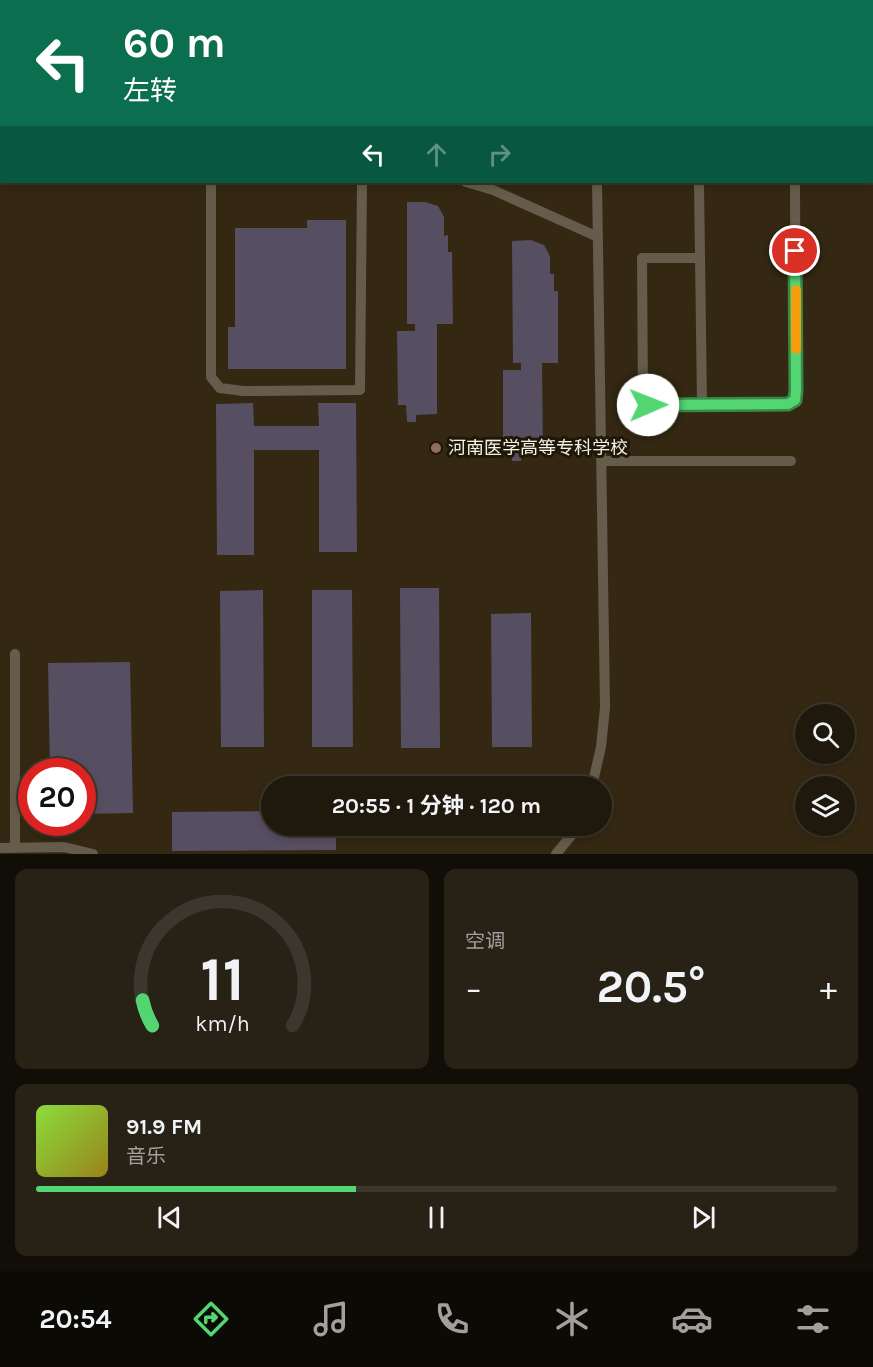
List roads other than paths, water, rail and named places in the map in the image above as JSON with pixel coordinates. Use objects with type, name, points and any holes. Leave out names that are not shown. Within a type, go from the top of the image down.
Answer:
[{"type":"lane","points":[[211,183],[211,377],[220,388],[255,391],[360,390],[362,183]]},
{"type":"lane","points":[[469,183],[493,190],[598,237]]},
{"type":"lane","points":[[594,776],[601,747],[605,707],[597,183]]},
{"type":"lane","points":[[699,183],[702,405]]},
{"type":"lane","points":[[700,258],[642,258],[643,401],[648,405],[702,405],[788,404],[795,400],[795,183]]},
{"type":"lane","points":[[602,461],[791,461]]},
{"type":"lane","points":[[15,654],[15,847]]},
{"type":"lane","points":[[556,854],[571,836]]},
{"type":"lane","points":[[0,848],[64,847],[93,854]]},
{"type":"place","name":"河南医学高等专科学校","points":[[436,448]]}]
